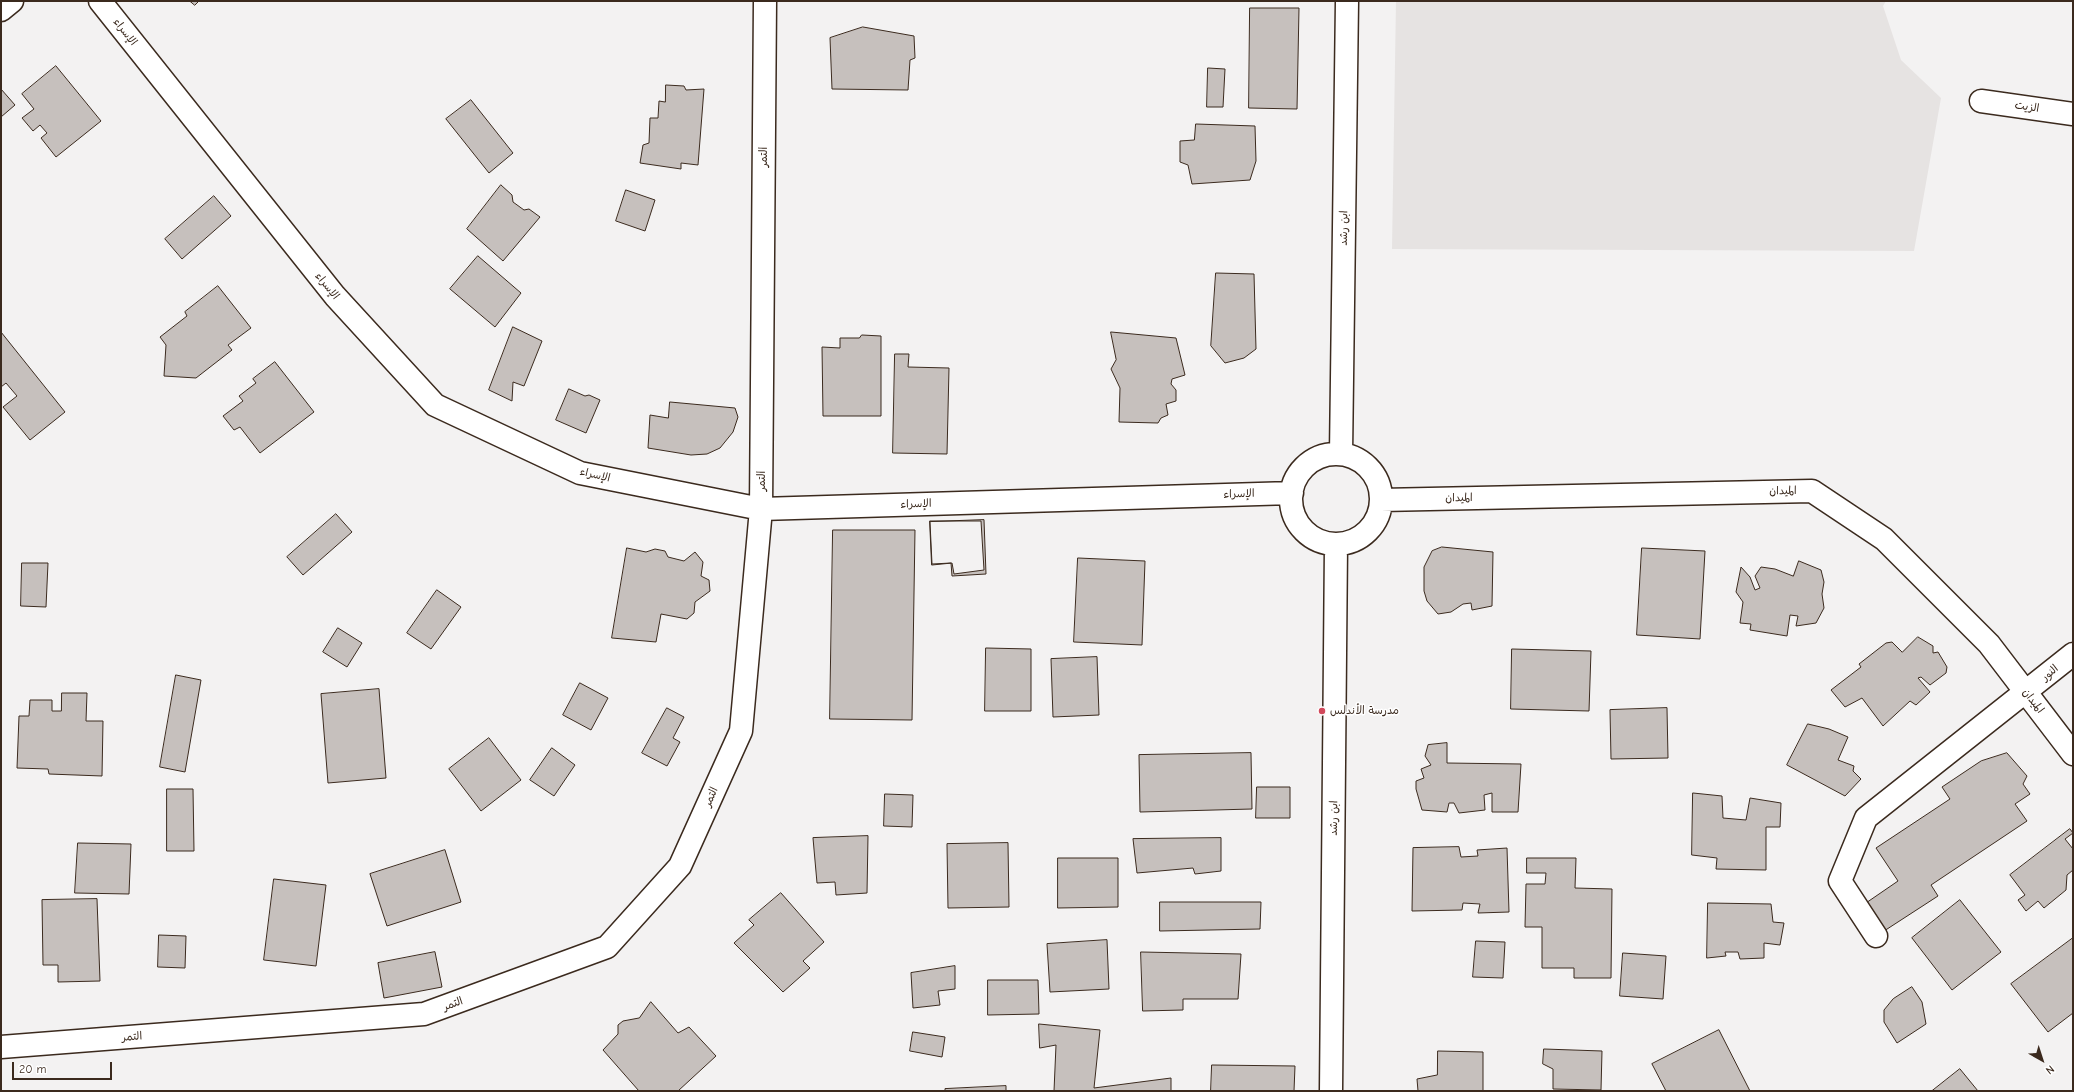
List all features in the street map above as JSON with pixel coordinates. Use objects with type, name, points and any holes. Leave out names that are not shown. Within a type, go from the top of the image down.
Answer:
[{"type":"street","points":[[1,10],[12,1]]},
{"type":"street","name":"الإسراء","points":[[100,1],[335,296],[436,405],[580,473],[761,509],[1292,492]]},
{"type":"street","name":"التمر","points":[[1,1047],[424,1014],[607,947],[680,866],[741,731],[761,509],[765,1]]},
{"type":"street","name":"ابن رشد","points":[[1341,454],[1347,1]]},
{"type":"street","name":"الزيت","points":[[1981,101],[2073,114]]},
{"type":"street","points":[[1341,454],[1354,458],[1370,470],[1379,487],[1381,500],[1378,514],[1372,526],[1362,536],[1350,542],[1336,545],[1321,542],[1307,535],[1297,523],[1291,508],[1292,492],[1296,479],[1303,468],[1314,460],[1341,454]]},
{"type":"street","name":"الميدان","points":[[1381,500],[1812,491],[1884,539],[1989,644],[2073,754]]},
{"type":"street","name":"ابن رشد","points":[[1331,1091],[1336,545]]},
{"type":"street","name":"النور","points":[[1876,936],[1840,881],[1866,818],[2073,654]]},
{"type":"shaded area","points":[[1396,1],[1886,1],[1883,6],[1901,60],[1941,98],[1914,251],[1392,249]]},
{"type":"building","points":[[190,1],[199,1],[195,5]]},
{"type":"building","points":[[1250,8],[1299,8],[1297,109],[1249,108]]},
{"type":"building","points":[[863,27],[914,36],[915,58],[910,60],[908,90],[832,89],[830,38]]},
{"type":"building","points":[[56,66],[101,121],[56,157],[41,138],[47,133],[40,125],[33,131],[22,118],[34,109],[22,94]]},
{"type":"building","points":[[1208,68],[1225,69],[1223,107],[1207,107]]},
{"type":"building","points":[[666,85],[684,86],[686,90],[704,89],[698,165],[681,163],[681,169],[640,163],[643,145],[649,143],[650,118],[658,118],[659,101],[665,102]]},
{"type":"building","points":[[1,89],[15,105],[1,117]]},
{"type":"building","points":[[471,100],[513,153],[489,173],[446,119]]},
{"type":"building","points":[[1196,124],[1255,126],[1256,161],[1250,180],[1192,184],[1188,165],[1180,162],[1180,141],[1194,140]]},
{"type":"building","points":[[501,185],[512,195],[513,202],[524,210],[529,209],[540,217],[503,261],[467,229]]},
{"type":"building","points":[[626,190],[655,200],[645,231],[616,221]]},
{"type":"building","points":[[214,196],[231,216],[182,259],[165,239]]},
{"type":"building","points":[[478,256],[521,293],[495,327],[450,289]]},
{"type":"building","points":[[1216,273],[1254,274],[1256,349],[1244,358],[1225,363],[1211,346]]},
{"type":"building","points":[[218,286],[251,328],[228,345],[232,350],[196,378],[164,376],[166,345],[160,337],[187,316],[185,312]]},
{"type":"building","points":[[513,327],[542,341],[524,386],[513,382],[512,401],[489,390]]},
{"type":"building","points":[[1,332],[65,412],[30,440],[3,407],[17,396],[6,383],[1,387]]},
{"type":"building","points":[[1111,332],[1176,338],[1185,375],[1172,379],[1171,384],[1176,390],[1176,401],[1166,404],[1168,415],[1161,418],[1158,423],[1119,422],[1120,388],[1111,369],[1116,360]]},
{"type":"building","points":[[862,335],[881,336],[881,416],[823,416],[822,347],[840,348],[840,338],[859,338]]},
{"type":"building","points":[[895,354],[909,354],[908,367],[949,368],[947,454],[893,453]]},
{"type":"building","points":[[275,362],[314,412],[260,453],[240,427],[234,430],[223,416],[243,401],[239,396],[256,383],[253,379]]},
{"type":"building","points":[[569,389],[585,396],[589,395],[600,400],[586,433],[556,420]]},
{"type":"building","points":[[670,402],[735,408],[738,417],[733,432],[720,448],[707,454],[691,455],[648,448],[650,415],[668,418]]},
{"type":"building","points":[[336,514],[352,532],[303,575],[287,557]]},
{"type":"building","points":[[984,520],[986,574],[952,576],[951,563],[932,564],[930,522]]},
{"type":"building","points":[[930,521],[981,521],[984,570],[954,574],[952,563],[932,565]]},
{"type":"building","points":[[833,530],[915,530],[912,720],[830,719]]},
{"type":"building","points":[[1442,547],[1493,552],[1492,606],[1472,610],[1471,603],[1463,604],[1451,612],[1438,614],[1427,601],[1424,591],[1424,567],[1432,551]]},
{"type":"building","points":[[627,548],[646,552],[655,549],[665,551],[668,557],[684,561],[695,552],[703,562],[701,576],[709,580],[710,591],[695,602],[694,613],[687,619],[661,614],[656,642],[612,638]]},
{"type":"building","points":[[1642,548],[1705,551],[1700,639],[1637,635]]},
{"type":"building","points":[[1078,558],[1145,561],[1142,645],[1074,642]]},
{"type":"building","points":[[1799,561],[1821,570],[1824,582],[1822,594],[1824,608],[1816,623],[1796,626],[1798,616],[1790,615],[1787,636],[1750,630],[1751,624],[1740,623],[1743,602],[1736,592],[1741,567],[1750,577],[1755,590],[1760,588],[1755,576],[1761,567],[1775,569],[1793,576]]},
{"type":"building","points":[[22,563],[48,563],[46,607],[21,606]]},
{"type":"building","points":[[437,590],[461,607],[431,649],[407,633]]},
{"type":"building","points":[[338,628],[362,643],[347,667],[323,652]]},
{"type":"building","points":[[1918,637],[1933,646],[1933,653],[1938,652],[1947,667],[1946,673],[1930,685],[1921,677],[1918,678],[1930,692],[1916,705],[1910,701],[1883,726],[1862,698],[1845,707],[1831,690],[1861,667],[1859,664],[1886,643],[1892,642],[1902,652]]},
{"type":"building","points":[[986,648],[1031,649],[1031,711],[985,711]]},
{"type":"building","points":[[1512,649],[1591,651],[1589,711],[1511,709]]},
{"type":"building","points":[[1097,657],[1099,715],[1053,717],[1051,659]]},
{"type":"building","points":[[176,675],[201,680],[185,772],[160,767]]},
{"type":"building","points":[[580,683],[608,698],[591,730],[563,715]]},
{"type":"building","points":[[379,689],[386,778],[328,783],[321,694]]},
{"type":"building","points":[[62,693],[87,693],[86,721],[103,721],[102,776],[49,774],[48,769],[17,768],[19,716],[29,716],[30,700],[52,700],[52,711],[61,711]]},
{"type":"building","points":[[667,708],[684,717],[673,738],[680,742],[667,766],[642,753]]},
{"type":"building","points":[[1667,708],[1668,758],[1611,759],[1610,710]]},
{"type":"building","points":[[1808,724],[1829,729],[1848,737],[1838,760],[1854,766],[1853,771],[1861,779],[1845,796],[1787,765]]},
{"type":"building","points":[[489,738],[521,780],[481,811],[449,769]]},
{"type":"building","points":[[1447,743],[1447,763],[1521,764],[1518,812],[1492,812],[1492,793],[1484,795],[1485,810],[1459,813],[1454,803],[1449,803],[1447,812],[1422,810],[1416,789],[1416,781],[1424,778],[1421,769],[1431,765],[1425,756],[1428,745]]},
{"type":"building","points":[[552,748],[575,765],[554,796],[530,780]]},
{"type":"building","points":[[1251,753],[1252,809],[1140,812],[1139,755]]},
{"type":"building","points":[[2007,753],[2027,776],[2023,784],[2030,794],[2015,804],[2027,821],[1931,885],[1938,896],[1881,933],[1863,905],[1898,881],[1876,848],[1950,799],[1942,787],[1981,761]]},
{"type":"building","points":[[1257,787],[1290,787],[1290,818],[1256,818]]},
{"type":"building","points":[[167,789],[193,789],[194,851],[167,851]]},
{"type":"building","points":[[1693,793],[1722,796],[1723,818],[1746,820],[1750,798],[1781,803],[1780,827],[1766,827],[1766,870],[1716,869],[1717,858],[1692,855]]},
{"type":"building","points":[[885,794],[913,795],[912,827],[884,826]]},
{"type":"building","points":[[2070,829],[2073,833],[2065,839],[2073,849],[2073,870],[2067,875],[2066,890],[2044,908],[2038,901],[2026,911],[2018,900],[2025,895],[2010,875]]},
{"type":"building","points":[[868,836],[867,893],[836,895],[835,882],[817,883],[813,838]]},
{"type":"building","points":[[1221,838],[1221,871],[1195,874],[1193,868],[1137,873],[1133,839]]},
{"type":"building","points":[[78,843],[131,844],[129,894],[75,893]]},
{"type":"building","points":[[1008,843],[1009,907],[948,908],[947,844]]},
{"type":"building","points":[[1459,847],[1461,857],[1478,856],[1477,850],[1507,848],[1509,912],[1478,913],[1480,904],[1463,903],[1462,910],[1412,911],[1413,848]]},
{"type":"building","points":[[445,850],[461,902],[387,926],[370,874]]},
{"type":"building","points":[[1058,858],[1118,858],[1118,907],[1058,908]]},
{"type":"building","points":[[1527,858],[1576,858],[1575,888],[1612,889],[1611,978],[1574,978],[1574,968],[1542,968],[1542,927],[1525,927],[1526,884],[1545,884],[1546,873],[1527,873]]},
{"type":"building","points":[[274,879],[326,885],[316,966],[264,960]]},
{"type":"building","points":[[781,893],[824,942],[803,961],[810,968],[783,992],[734,943],[754,925],[749,920]]},
{"type":"building","points":[[97,899],[100,981],[58,982],[58,965],[43,965],[42,900]]},
{"type":"building","points":[[1960,900],[2001,952],[1952,990],[1912,938]]},
{"type":"building","points":[[1160,902],[1261,902],[1260,929],[1160,931]]},
{"type":"building","points":[[1708,903],[1771,904],[1773,922],[1784,923],[1780,945],[1764,943],[1764,958],[1740,959],[1738,952],[1725,952],[1726,956],[1707,958]]},
{"type":"building","points":[[159,935],[186,936],[185,968],[158,967]]},
{"type":"building","points":[[2073,938],[2073,1013],[2048,1032],[2011,984]]},
{"type":"building","points":[[1107,940],[1109,989],[1050,992],[1047,944]]},
{"type":"building","points":[[1476,941],[1505,942],[1503,978],[1473,977]]},
{"type":"building","points":[[435,952],[442,987],[384,998],[378,963]]},
{"type":"building","points":[[1141,952],[1241,954],[1238,999],[1183,999],[1183,1010],[1143,1011]]},
{"type":"building","points":[[1623,953],[1666,956],[1663,999],[1620,996]]},
{"type":"building","points":[[955,966],[955,989],[938,991],[940,1005],[913,1008],[911,973]]},
{"type":"building","points":[[988,980],[1038,980],[1039,1014],[988,1015]]},
{"type":"building","points":[[1912,987],[1922,1002],[1926,1024],[1897,1043],[1884,1022],[1884,1010],[1893,999]]},
{"type":"building","points":[[651,1002],[678,1033],[689,1027],[716,1056],[678,1091],[639,1091],[603,1050],[618,1034],[618,1025],[623,1021],[639,1018]]},
{"type":"building","points":[[1039,1024],[1100,1030],[1094,1088],[1171,1078],[1171,1091],[1054,1091],[1056,1045],[1040,1048]]},
{"type":"building","points":[[1719,1030],[1750,1091],[1666,1091],[1652,1064]]},
{"type":"building","points":[[913,1032],[945,1037],[942,1057],[910,1051]]},
{"type":"building","points":[[1544,1049],[1602,1051],[1601,1090],[1553,1089],[1553,1069],[1543,1064]]},
{"type":"building","points":[[1438,1051],[1483,1052],[1483,1091],[1418,1091],[1417,1079],[1437,1075]]},
{"type":"building","points":[[1212,1065],[1295,1066],[1294,1091],[1211,1091]]},
{"type":"building","points":[[1960,1069],[1978,1091],[1932,1091]]},
{"type":"building","points":[[1006,1086],[1006,1091],[945,1091],[945,1089]]},
{"type":"place","name":"مدرسة الأندلس","points":[[1322,711]]}]
